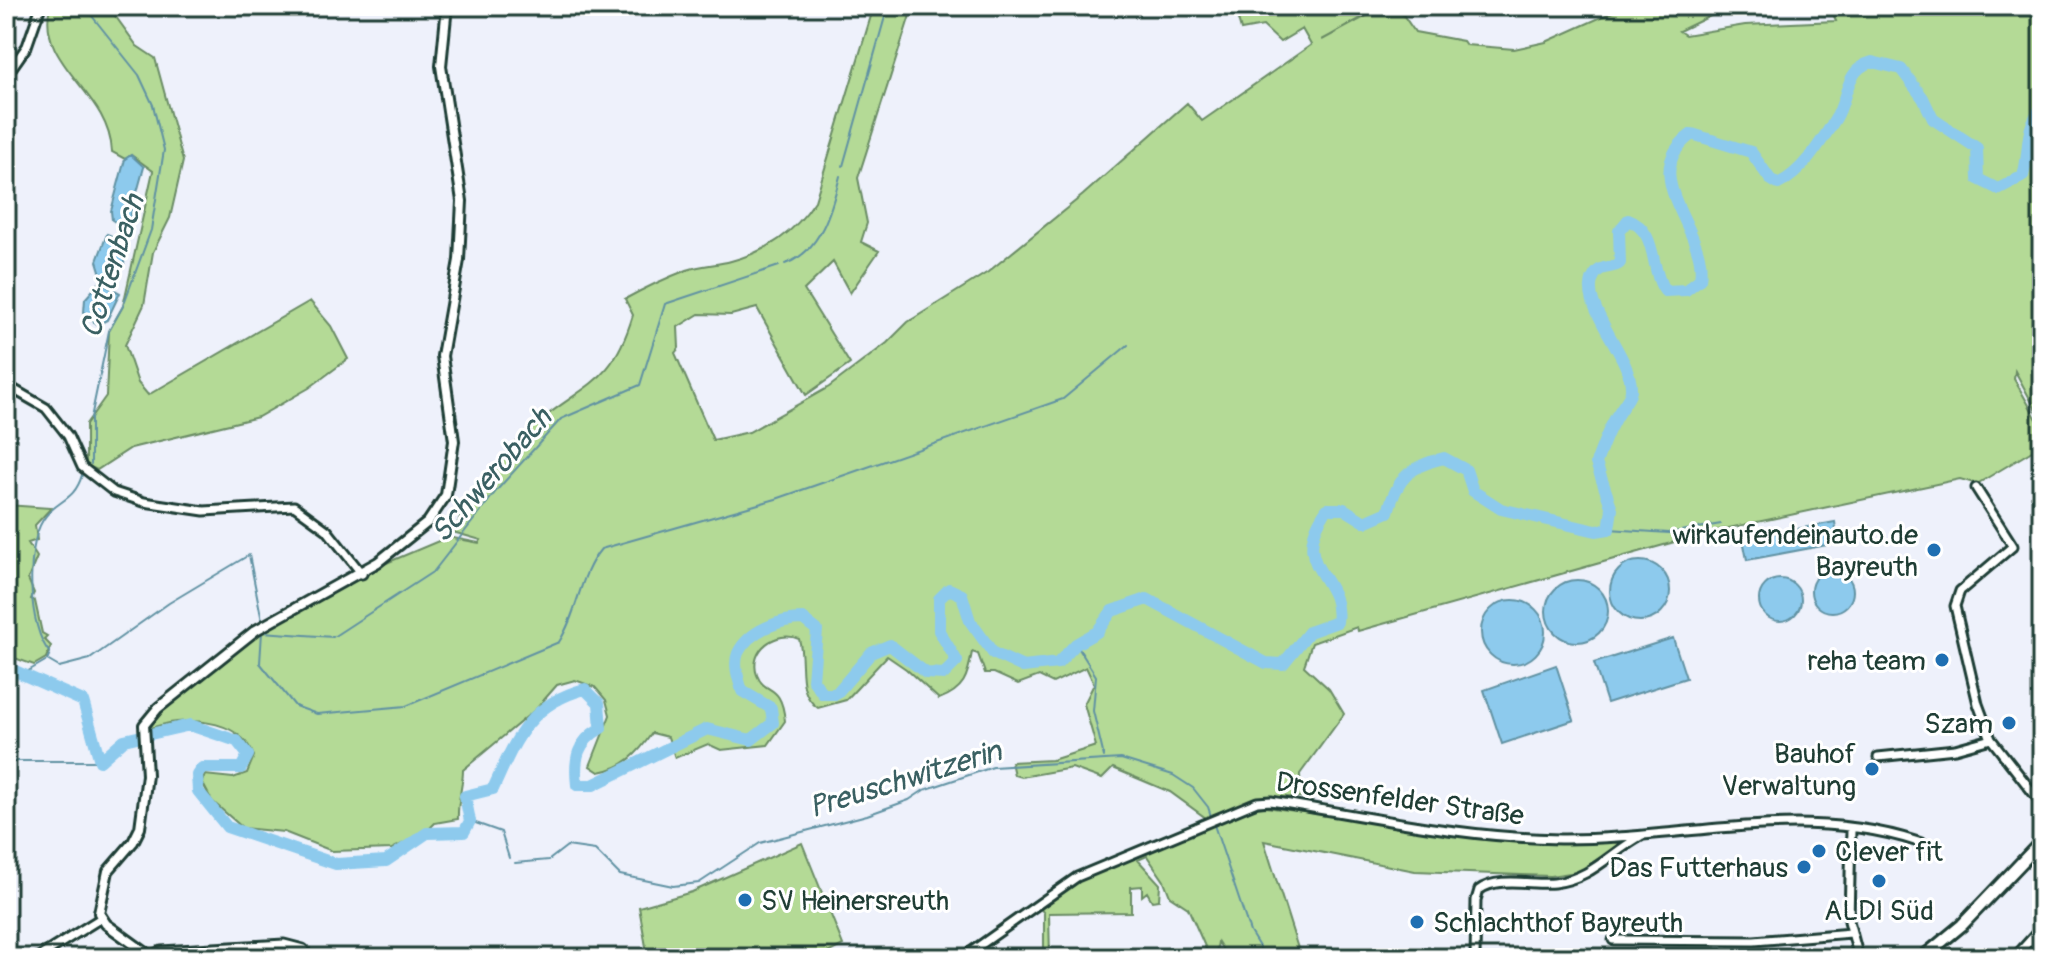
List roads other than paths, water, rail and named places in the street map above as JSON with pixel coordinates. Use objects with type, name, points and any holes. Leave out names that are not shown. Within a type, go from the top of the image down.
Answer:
[{"type":"main road","points":[[1922,958],[1962,925],[2040,845]]},
{"type":"street","points":[[6,76],[27,46],[41,6]]},
{"type":"street","points":[[312,958],[303,949],[284,944],[161,951],[152,956],[101,918],[99,909],[108,871],[133,842],[140,828],[147,775],[147,746],[143,729],[158,708],[256,630],[362,574],[428,522],[446,495],[451,478],[453,417],[442,356],[459,260],[462,201],[441,66],[447,6]]},
{"type":"street","points":[[6,385],[46,408],[68,436],[82,467],[114,492],[144,502],[204,511],[294,506],[327,530],[362,574]]},
{"type":"street","points":[[1976,488],[2013,541],[2010,550],[1960,591],[1954,600],[1967,664],[1991,739],[2042,804]]},
{"type":"street","points":[[1878,757],[1955,749],[1991,739]]},
{"type":"street","name":"Drossenfelder Straße","points":[[962,958],[1069,881],[1200,826],[1228,811],[1271,801],[1524,838],[1643,835],[1761,824],[1839,823],[1851,830],[1878,829],[1932,847]]},
{"type":"street","points":[[1851,830],[1851,933],[1859,956]]},
{"type":"street","name":"Drossenfelder Straße","points":[[1475,958],[1476,900],[1479,890],[1491,884],[1552,883],[1581,877],[1643,835]]},
{"type":"street","points":[[37,958],[101,918]]},
{"type":"street","points":[[2014,958],[2042,927]]},
{"type":"street","points":[[1613,940],[1754,941],[1851,933]]},
{"type":"water","points":[[131,155],[144,167],[127,229],[112,220],[111,211],[125,159]]},
{"type":"water","points":[[107,234],[125,242],[124,265],[113,282],[101,274],[97,261]]},
{"type":"water","points":[[100,282],[120,293],[107,320],[97,325],[84,312],[85,299]]},
{"type":"water","points":[[1835,522],[1838,543],[1747,560],[1743,539]]},
{"type":"water","points":[[1640,561],[1652,563],[1661,570],[1668,579],[1668,603],[1661,612],[1652,619],[1640,621],[1628,619],[1619,612],[1612,603],[1610,591],[1612,579],[1619,570],[1628,563]]},
{"type":"water","points":[[1832,570],[1847,576],[1853,591],[1847,606],[1832,612],[1817,606],[1811,591],[1817,576]]},
{"type":"water","points":[[1780,579],[1795,585],[1801,600],[1795,615],[1780,621],[1765,615],[1759,600],[1765,585]]},
{"type":"water","points":[[1577,580],[1599,589],[1608,611],[1599,633],[1577,642],[1555,633],[1546,611],[1555,589]]},
{"type":"water","points":[[1513,600],[1531,606],[1539,614],[1545,632],[1539,650],[1531,658],[1513,664],[1495,658],[1487,650],[1481,632],[1487,614],[1495,606]]},
{"type":"water","points":[[1673,638],[1686,678],[1607,703],[1594,663]]},
{"type":"water","points":[[1556,665],[1574,720],[1502,744],[1484,690]]},
{"type":"waterway","name":"Cottenbach","points":[[84,6],[139,75],[153,105],[164,150],[151,230],[123,306],[109,331],[91,418],[91,464]]},
{"type":"waterway","name":"Schwerobach","points":[[843,166],[888,6]]},
{"type":"waterway","points":[[6,667],[83,701],[100,761],[124,740],[190,725],[237,741],[248,755],[241,768],[202,768],[197,775],[198,791],[227,827],[336,864],[386,861],[427,833],[464,832],[470,821],[465,796],[493,789],[517,740],[537,715],[550,704],[585,689],[599,703],[601,728],[587,739],[579,752],[577,785],[593,785],[707,729],[751,740],[773,723],[771,708],[742,691],[737,672],[738,653],[758,632],[785,621],[803,619],[817,630],[813,680],[823,694],[836,694],[871,653],[890,645],[926,673],[944,674],[957,661],[939,631],[939,599],[949,589],[962,595],[970,621],[993,653],[1023,667],[1058,663],[1076,644],[1097,632],[1112,611],[1147,599],[1266,663],[1283,664],[1309,632],[1337,622],[1333,592],[1319,570],[1312,545],[1316,529],[1327,509],[1344,509],[1365,522],[1388,512],[1401,482],[1422,465],[1444,458],[1466,470],[1473,491],[1501,509],[1596,531],[1609,529],[1612,509],[1596,463],[1611,426],[1631,390],[1623,360],[1597,311],[1591,282],[1601,269],[1620,263],[1619,231],[1628,220],[1645,233],[1665,291],[1686,290],[1700,279],[1700,260],[1677,204],[1670,167],[1676,150],[1692,134],[1751,152],[1770,179],[1778,184],[1796,172],[1811,156],[1836,118],[1852,78],[1863,66],[1872,62],[1901,69],[1923,98],[1933,119],[1977,148],[1978,179],[1998,189],[2023,176],[2032,124],[2042,107]]},
{"type":"waterway","name":"Schwerobach","points":[[785,264],[808,250],[823,228],[840,176]]},
{"type":"waterway","points":[[779,266],[665,304],[640,385],[561,419],[497,490],[434,571],[333,637],[262,632],[260,663],[295,706],[317,714],[406,706],[559,642],[588,570],[601,549],[776,499],[1063,399],[1128,345]]},
{"type":"waterway","name":"Cottenbach","points":[[23,674],[47,660],[50,653],[43,642],[33,608],[33,549],[37,533],[48,513],[70,496],[82,475]]},
{"type":"waterway","points":[[1609,529],[1669,533],[1721,524]]},
{"type":"waterway","points":[[47,660],[59,667],[90,659],[169,603],[249,555],[262,621]]},
{"type":"waterway","points":[[1076,644],[1096,676],[1093,711],[1104,757]]},
{"type":"waterway","name":"Preuschwitzerin","points":[[515,863],[549,860],[567,846],[595,850],[620,875],[673,886],[699,883],[760,843],[867,815],[909,800],[924,790],[993,767],[1121,759],[1173,775],[1193,788],[1208,807],[1250,932],[1266,958]]},
{"type":"waterway","points":[[6,764],[18,761],[100,761]]},
{"type":"waterway","name":"Preuschwitzerin","points":[[470,821],[501,832],[509,858]]},
{"type":"place","name":"wirkaufendeinauto.de Bayreuth","points":[[1934,550]]},
{"type":"place","name":"reha team","points":[[1942,660]]},
{"type":"place","name":"Szam","points":[[2009,723]]},
{"type":"place","name":"Bauhof Verwaltung","points":[[1872,769]]},
{"type":"place","name":"Clever fit","points":[[1819,851]]},
{"type":"place","name":"Das Futterhaus","points":[[1804,867]]},
{"type":"place","name":"ALDI Süd","points":[[1879,881]]},
{"type":"place","name":"SV Heinersreuth","points":[[745,900]]},
{"type":"place","name":"Schlachthof Bayreuth","points":[[1417,922]]}]
